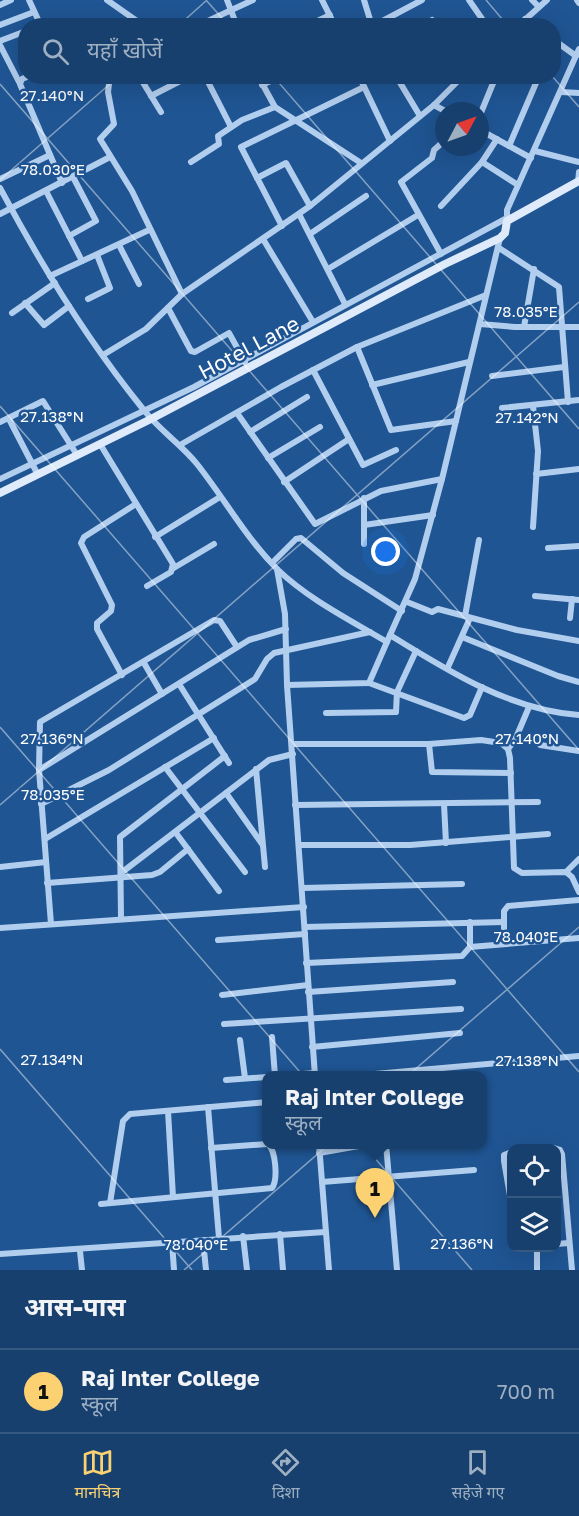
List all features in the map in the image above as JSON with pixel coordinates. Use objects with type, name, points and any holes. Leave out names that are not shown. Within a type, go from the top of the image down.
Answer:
[{"type":"street","points":[[0,5],[11,0]]},
{"type":"street","points":[[29,0],[37,18]]},
{"type":"street","points":[[107,0],[133,18]]},
{"type":"street","points":[[227,0],[234,18]]},
{"type":"street","points":[[216,18],[253,0]]},
{"type":"street","points":[[322,0],[331,18]]},
{"type":"street","points":[[364,0],[370,18]]},
{"type":"street","points":[[387,18],[422,0]]},
{"type":"street","points":[[469,0],[481,18]]},
{"type":"street","points":[[532,0],[539,7]]},
{"type":"street","points":[[526,18],[547,0]]},
{"type":"street","points":[[18,18],[34,12]]},
{"type":"street","points":[[324,18],[330,15]]},
{"type":"street","points":[[0,25],[18,18]]},
{"type":"street","points":[[18,35],[0,43],[18,80]]},
{"type":"street","points":[[369,683],[407,602],[433,515],[500,238],[507,223],[507,210],[578,52],[561,43]]},
{"type":"street","points":[[20,84],[62,183]]},
{"type":"street","points":[[109,84],[108,92],[114,124],[100,139],[132,191],[182,294]]},
{"type":"street","points":[[144,84],[161,112]]},
{"type":"street","points":[[151,96],[174,84]]},
{"type":"street","points":[[209,84],[231,127]]},
{"type":"street","points":[[363,84],[390,141]]},
{"type":"street","points":[[401,84],[420,116]]},
{"type":"street","points":[[103,355],[146,329],[182,294],[310,206],[434,105],[454,84]]},
{"type":"street","points":[[485,102],[493,84]]},
{"type":"street","points":[[509,146],[536,84]]},
{"type":"street","points":[[262,85],[275,107],[362,163]]},
{"type":"street","points":[[282,226],[242,150],[242,145],[296,122],[364,87]]},
{"type":"street","points":[[561,92],[579,93]]},
{"type":"street","points":[[191,162],[219,144],[218,136],[231,127],[275,107]]},
{"type":"street","points":[[489,135],[509,146],[533,155],[579,162]]},
{"type":"street","points":[[441,206],[482,162],[497,139]]},
{"type":"street","points":[[435,149],[432,158],[401,182],[441,254]]},
{"type":"street","points":[[0,179],[50,155]]},
{"type":"street","points":[[0,214],[110,157]]},
{"type":"street","points":[[482,162],[519,185]]},
{"type":"street","points":[[257,178],[286,163],[310,206]]},
{"type":"street","points":[[69,236],[96,221],[73,177]]},
{"type":"street","points":[[168,308],[191,351],[195,352],[229,333],[247,364],[345,304],[507,223],[579,178]]},
{"type":"street","points":[[0,188],[50,276],[103,355],[148,416],[197,464],[274,566],[294,583],[387,642]]},
{"type":"street","points":[[45,191],[82,261]]},
{"type":"street","points":[[310,234],[366,196]]},
{"type":"street","points":[[298,214],[345,304]]},
{"type":"street","points":[[328,269],[418,215]]},
{"type":"street","points":[[50,276],[150,230]]},
{"type":"street","name":"Hotel Lane","points":[[0,493],[35,468],[74,450],[100,444],[247,364],[500,238]]},
{"type":"street","points":[[263,239],[313,322]]},
{"type":"street","points":[[119,245],[139,284]]},
{"type":"street","points":[[499,248],[558,285],[568,402]]},
{"type":"street","points":[[88,299],[110,288],[97,255]]},
{"type":"street","points":[[524,327],[534,269]]},
{"type":"street","points":[[12,313],[55,283]]},
{"type":"street","points":[[180,445],[357,347],[486,295]]},
{"type":"street","points":[[25,303],[45,325],[69,306]]},
{"type":"street","points":[[480,324],[579,327]]},
{"type":"street","points":[[357,347],[391,430],[456,422]]},
{"type":"street","points":[[372,385],[469,362]]},
{"type":"street","points":[[492,376],[564,367]]},
{"type":"street","points":[[313,370],[363,465],[396,450]]},
{"type":"street","points":[[250,432],[307,398]]},
{"type":"street","points":[[502,408],[579,400]]},
{"type":"street","points":[[0,422],[43,401],[74,450],[148,416]]},
{"type":"street","points":[[533,406],[538,451],[533,527]]},
{"type":"street","points":[[237,413],[284,482],[317,525],[381,490],[441,479]]},
{"type":"street","points":[[0,479],[35,468],[9,419]]},
{"type":"street","points":[[268,458],[320,428]]},
{"type":"street","points":[[284,482],[349,439]]},
{"type":"street","points":[[100,444],[172,564],[172,569]]},
{"type":"street","points":[[536,474],[579,470]]},
{"type":"street","points":[[155,537],[220,497]]},
{"type":"street","points":[[364,498],[364,544]]},
{"type":"street","points":[[122,675],[97,629],[97,623],[111,611],[112,605],[81,543],[84,537],[136,504]]},
{"type":"street","points":[[364,525],[433,515]]},
{"type":"street","points":[[314,1071],[303,888],[286,685],[286,629],[274,566],[296,539],[301,538],[343,573],[402,611]]},
{"type":"street","points":[[448,667],[462,637],[467,617],[479,540]]},
{"type":"street","points":[[147,586],[214,544]]},
{"type":"street","points":[[548,548],[579,546]]},
{"type":"street","points":[[535,596],[575,600],[570,618]]},
{"type":"street","points":[[407,602],[432,612],[438,609],[579,641]]},
{"type":"street","points":[[51,924],[39,770],[40,722],[217,620],[237,647]]},
{"type":"street","points":[[39,770],[237,647],[264,634],[286,629]]},
{"type":"street","points":[[41,804],[109,770],[255,679],[270,656],[370,632]]},
{"type":"street","points":[[390,635],[482,687],[529,707],[579,716]]},
{"type":"street","points":[[462,637],[558,676],[579,682]]},
{"type":"street","points":[[326,713],[394,713],[397,710],[398,692],[416,651]]},
{"type":"street","points":[[144,663],[162,694]]},
{"type":"street","points":[[286,685],[369,683],[464,718],[470,715],[482,687]]},
{"type":"street","points":[[179,684],[229,763]]},
{"type":"street","points":[[529,707],[508,750],[515,835],[514,868],[518,872],[566,872],[572,877],[579,892]]},
{"type":"street","points":[[45,839],[214,738]]},
{"type":"street","points":[[292,744],[429,744],[492,741],[501,743],[508,750]]},
{"type":"street","points":[[429,744],[432,772],[511,772]]},
{"type":"street","points":[[540,745],[579,751]]},
{"type":"street","points":[[121,876],[256,769],[274,757],[293,754]]},
{"type":"street","points":[[121,918],[120,837],[225,756]]},
{"type":"street","points":[[165,767],[246,872]]},
{"type":"street","points":[[256,769],[265,867]]},
{"type":"street","points":[[226,793],[263,846]]},
{"type":"street","points":[[296,805],[538,802]]},
{"type":"street","points":[[444,804],[446,843]]},
{"type":"street","points":[[176,833],[219,891]]},
{"type":"street","points":[[299,845],[446,843],[515,835],[548,834]]},
{"type":"street","points":[[47,883],[160,872],[188,849]]},
{"type":"street","points":[[566,872],[579,860]]},
{"type":"street","points":[[0,867],[46,862]]},
{"type":"street","points":[[303,888],[462,884]]},
{"type":"street","points":[[504,944],[504,911],[508,906],[579,900]]},
{"type":"street","points":[[0,928],[121,918],[304,908]]},
{"type":"street","points":[[306,963],[462,956],[470,947],[470,922]]},
{"type":"street","points":[[218,940],[305,930],[504,922]]},
{"type":"street","points":[[470,947],[579,938]]},
{"type":"street","points":[[222,995],[453,982]]},
{"type":"street","points":[[224,1024],[461,1009]]},
{"type":"street","points":[[312,1047],[460,1033]]},
{"type":"street","points":[[272,1037],[275,1071]]},
{"type":"street","points":[[240,1040],[244,1078]]},
{"type":"street","points":[[409,1071],[579,1056]]},
{"type":"street","points":[[225,1080],[262,1077]]},
{"type":"street","points":[[110,1203],[123,1120],[134,1113],[262,1102]]},
{"type":"street","points":[[208,1107],[219,1238]]},
{"type":"street","points":[[168,1111],[173,1197]]},
{"type":"street","points":[[211,1148],[262,1144]]},
{"type":"street","points":[[101,1204],[269,1189],[275,1186],[272,1149]]},
{"type":"street","points":[[319,1149],[329,1270]]},
{"type":"street","points":[[319,1153],[342,1149]]},
{"type":"street","points":[[386,1149],[397,1270]]},
{"type":"street","points":[[561,1152],[572,1270]]},
{"type":"street","points":[[507,1154],[504,1155],[507,1178]]},
{"type":"street","points":[[322,1182],[474,1170]]},
{"type":"street","points":[[561,1202],[565,1202]]},
{"type":"street","points":[[0,1254],[80,1251],[243,1236],[325,1232]]},
{"type":"street","points":[[280,1234],[283,1270]]},
{"type":"street","points":[[243,1236],[247,1270]]},
{"type":"street","points":[[203,1240],[206,1270]]},
{"type":"street","points":[[172,1242],[174,1270]]},
{"type":"street","points":[[561,1244],[569,1243]]},
{"type":"street","points":[[80,1251],[82,1270]]},
{"type":"street","points":[[537,1252],[537,1270]]},
{"type":"place","name":"Raj Inter College","points":[[375,1218]]}]
